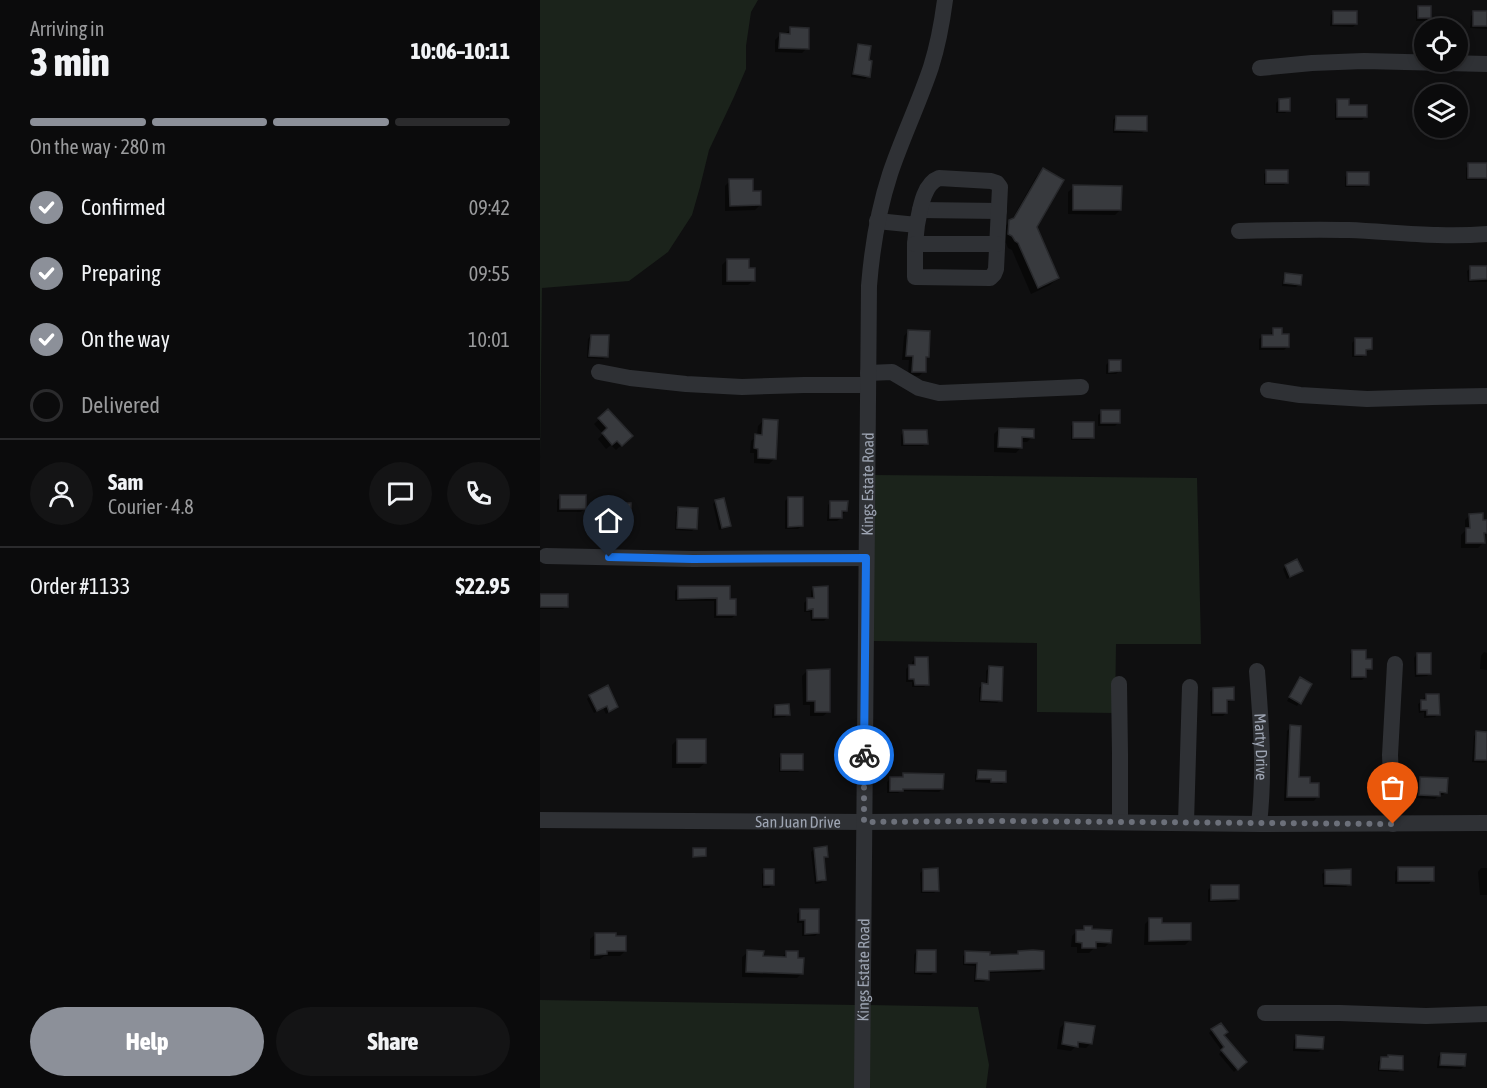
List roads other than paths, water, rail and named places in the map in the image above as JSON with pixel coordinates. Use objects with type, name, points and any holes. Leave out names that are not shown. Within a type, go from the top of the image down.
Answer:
[{"type":"street","name":"Kings Estate Road","points":[[862,1088],[868,286],[877,221],[890,174],[931,67],[938,43],[945,0]]},
{"type":"street","points":[[1260,68],[1364,61],[1487,64]]},
{"type":"street","points":[[939,177],[997,183],[1000,187],[999,211],[996,268],[990,278],[915,277],[915,243],[919,217],[930,184],[935,179],[939,177]]},
{"type":"street","points":[[877,221],[999,211]]},
{"type":"street","points":[[1239,231],[1294,229],[1440,236],[1487,234]]},
{"type":"street","points":[[915,243],[997,244]]},
{"type":"street","points":[[599,372],[686,384],[742,387],[804,385],[868,379],[892,372],[919,388],[939,393],[1081,387]]},
{"type":"street","points":[[1268,390],[1311,396],[1367,399],[1487,396]]},
{"type":"street","points":[[546,556],[693,559],[866,558]]},
{"type":"street","points":[[1393,824],[1390,755],[1395,664]]},
{"type":"street","name":"Marty Drive","points":[[1257,671],[1262,776],[1259,824]]},
{"type":"street","points":[[1119,684],[1120,822]]},
{"type":"street","points":[[1186,823],[1190,687]]},
{"type":"street","name":"San Juan Drive","points":[[540,820],[1487,823]]},
{"type":"street","points":[[1265,1013],[1340,1012],[1426,1016],[1487,1014]]}]
